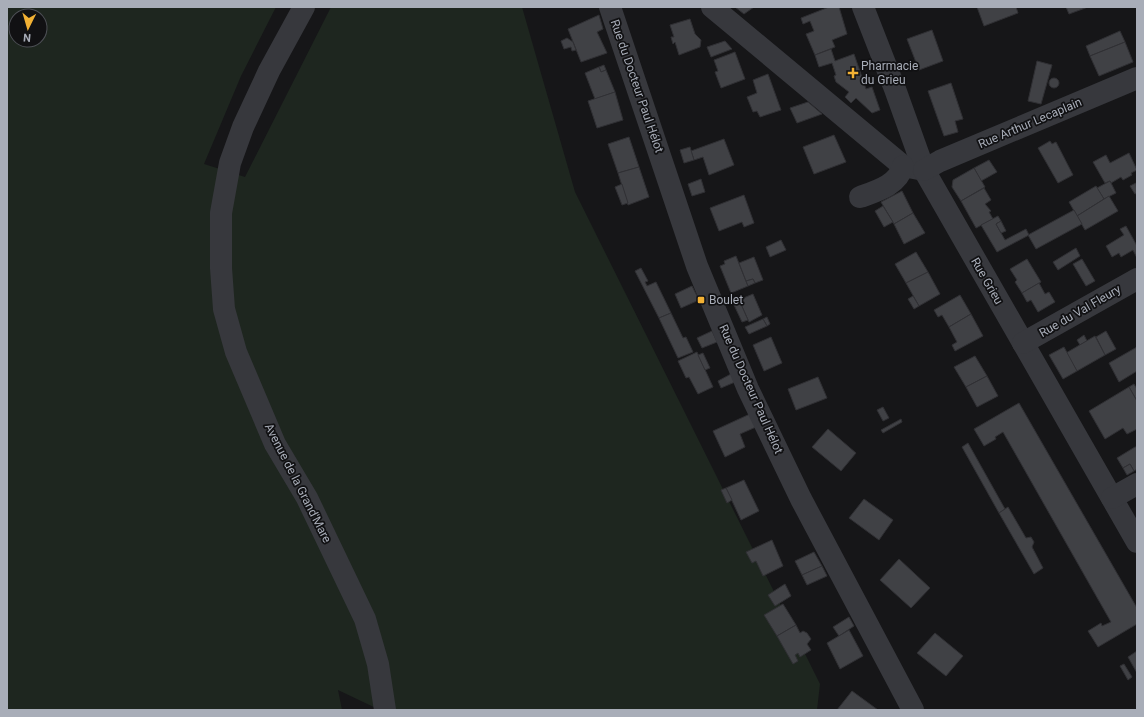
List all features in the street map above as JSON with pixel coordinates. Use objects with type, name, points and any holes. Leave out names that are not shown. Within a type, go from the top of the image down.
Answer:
[{"type":"street","name":"Avenue de la Grand'Mare","points":[[304,7],[269,71],[243,126],[230,163],[221,213],[221,268],[224,309],[236,352],[275,444],[307,498],[365,619],[378,664],[385,710]]},
{"type":"street","name":"Rue du Docteur Paul Hélot","points":[[610,7],[697,266],[748,389],[801,499],[913,710]]},
{"type":"street","points":[[712,7],[903,166],[924,170]]},
{"type":"street","name":"Rue Grieu","points":[[862,7],[924,170],[1137,542]]},
{"type":"street","name":"Rue Arthur Lecaplain","points":[[924,170],[940,161],[1137,78]]},
{"type":"street","points":[[884,150],[899,134],[906,121]]},
{"type":"street","points":[[860,198],[885,188],[901,173],[903,166]]},
{"type":"street","name":"Rue du Val Fleury","points":[[1023,343],[1137,278]]},
{"type":"street","points":[[1112,498],[1137,484]]},
{"type":"shaded area","points":[[7,7],[276,7],[241,76],[204,164],[245,177],[331,7],[522,7],[575,192],[820,684],[817,710],[380,710],[338,690],[342,710],[7,710]]},
{"type":"building","points":[[735,7],[754,7],[744,14]]},
{"type":"building","points":[[829,7],[839,7],[847,34],[832,40],[835,47],[815,55],[806,34],[814,31],[810,21],[803,24],[801,18]]},
{"type":"building","points":[[977,7],[1016,7],[1018,13],[984,26]]},
{"type":"building","points":[[1066,7],[1088,7],[1069,14]]},
{"type":"building","points":[[599,15],[603,29],[597,32],[607,53],[581,62],[568,29]]},
{"type":"building","points":[[690,19],[695,34],[701,40],[700,47],[679,55],[675,42],[673,44],[671,37],[674,37],[670,25]]},
{"type":"building","points":[[932,30],[943,61],[919,70],[907,39]]},
{"type":"building","points":[[1120,31],[1125,42],[1090,56],[1086,46]]},
{"type":"building","points":[[567,38],[573,42],[576,50],[572,51],[571,47],[564,49],[561,41]]},
{"type":"building","points":[[725,41],[732,49],[711,57],[707,47]]},
{"type":"building","points":[[1125,42],[1133,62],[1099,76],[1090,56]]},
{"type":"building","points":[[831,49],[835,61],[854,54],[866,89],[872,87],[880,110],[872,113],[856,98],[851,103],[845,97],[849,92],[836,82],[834,76],[836,75],[832,63],[819,67],[815,55]]},
{"type":"building","points":[[735,52],[745,79],[721,88],[715,72],[718,71],[714,60]]},
{"type":"building","points":[[1037,61],[1052,65],[1041,104],[1028,101]]},
{"type":"building","points":[[604,65],[606,70],[601,72],[599,67]]},
{"type":"building","points":[[599,67],[601,72],[606,70],[615,92],[595,99],[585,73]]},
{"type":"building","points":[[768,74],[781,110],[760,117],[757,111],[753,112],[747,97],[757,93],[753,80]]},
{"type":"building","points":[[1052,78],[1056,78],[1058,79],[1058,87],[1052,88],[1049,85],[1049,81]]},
{"type":"building","points":[[951,83],[963,119],[955,121],[958,132],[944,136],[928,91]]},
{"type":"building","points":[[615,92],[623,120],[597,128],[588,101]]},
{"type":"building","points":[[808,102],[822,114],[797,123],[790,108]]},
{"type":"building","points":[[834,135],[846,162],[814,174],[803,147]]},
{"type":"building","points":[[629,137],[639,167],[618,173],[608,144]]},
{"type":"building","points":[[724,139],[734,165],[709,175],[703,157],[694,160],[691,151]]},
{"type":"building","points":[[1050,141],[1052,144],[1056,142],[1073,175],[1058,183],[1038,148]]},
{"type":"building","points":[[690,147],[694,160],[684,163],[680,150]]},
{"type":"building","points":[[1129,153],[1137,170],[1123,180],[1121,177],[1111,183],[1110,181],[1105,183],[1093,162],[1106,155],[1110,163]]},
{"type":"building","points":[[989,160],[997,172],[981,181],[974,168]]},
{"type":"building","points":[[639,167],[649,197],[628,205],[618,173]]},
{"type":"building","points":[[974,168],[985,187],[961,201],[952,187],[953,180]]},
{"type":"building","points":[[701,179],[705,192],[692,196],[688,184]]},
{"type":"building","points":[[1110,181],[1116,193],[1104,199],[1097,188]]},
{"type":"building","points":[[1136,183],[1137,193],[1135,194],[1130,186]]},
{"type":"building","points":[[622,184],[628,203],[622,205],[615,187]]},
{"type":"building","points":[[1096,186],[1104,199],[1077,216],[1069,202]]},
{"type":"building","points":[[984,188],[991,200],[985,204],[991,211],[989,212],[993,219],[976,228],[961,201]]},
{"type":"building","points":[[902,191],[913,213],[894,224],[881,202]]},
{"type":"building","points":[[744,195],[754,223],[744,227],[742,222],[719,231],[710,208]]},
{"type":"building","points":[[1109,196],[1118,211],[1085,230],[1077,216]]},
{"type":"building","points":[[883,206],[893,222],[884,227],[875,211]]},
{"type":"building","points":[[1074,210],[1082,224],[1036,249],[1028,235]]},
{"type":"building","points":[[913,213],[925,233],[904,244],[894,224]]},
{"type":"building","points":[[998,216],[1001,221],[996,224],[1005,240],[1026,229],[1029,235],[997,252],[981,225]]},
{"type":"building","points":[[1001,221],[1006,231],[1001,233],[996,224]]},
{"type":"building","points":[[1126,226],[1137,246],[1137,258],[1133,250],[1121,257],[1119,253],[1112,257],[1106,246],[1124,235],[1120,229]]},
{"type":"building","points":[[781,240],[786,250],[770,257],[766,247]]},
{"type":"building","points":[[1076,248],[1080,256],[1058,270],[1053,262]]},
{"type":"building","points":[[916,252],[928,272],[906,283],[895,264]]},
{"type":"building","points":[[736,256],[748,286],[731,293],[720,266],[725,264],[724,261]]},
{"type":"building","points":[[754,257],[763,280],[755,283],[753,279],[746,281],[739,263]]},
{"type":"building","points":[[1027,259],[1041,282],[1022,293],[1015,282],[1017,280],[1010,269]]},
{"type":"building","points":[[1082,259],[1095,281],[1086,286],[1073,264]]},
{"type":"building","points":[[641,268],[648,281],[645,282],[647,286],[656,282],[671,313],[659,318],[635,271]]},
{"type":"building","points":[[928,272],[940,294],[919,306],[906,283]]},
{"type":"building","points":[[753,279],[755,283],[748,286],[746,281]]},
{"type":"building","points":[[1039,283],[1045,294],[1049,292],[1055,302],[1038,312],[1031,300],[1027,302],[1022,293]]},
{"type":"building","points":[[692,286],[699,300],[681,308],[675,294]]},
{"type":"building","points":[[753,294],[762,315],[749,322],[739,300]]},
{"type":"building","points":[[960,295],[971,314],[949,327],[942,315],[938,317],[934,310]]},
{"type":"building","points":[[913,296],[919,306],[914,309],[908,299]]},
{"type":"building","points":[[740,302],[748,320],[742,322],[734,305]]},
{"type":"building","points":[[671,313],[683,338],[686,337],[693,352],[678,358],[659,318]]},
{"type":"building","points":[[971,314],[983,336],[955,351],[952,345],[957,342],[949,327]]},
{"type":"building","points":[[767,317],[770,324],[767,326],[763,319]]},
{"type":"building","points":[[763,319],[767,326],[749,334],[745,327]]},
{"type":"building","points":[[712,331],[717,342],[702,348],[697,338]]},
{"type":"building","points":[[1106,331],[1116,349],[1105,355],[1096,337]]},
{"type":"building","points":[[1084,335],[1087,341],[1080,345],[1077,340]]},
{"type":"building","points":[[1095,336],[1105,355],[1077,371],[1066,353]]},
{"type":"building","points":[[771,337],[782,363],[764,371],[753,345]]},
{"type":"building","points":[[1064,347],[1077,371],[1063,379],[1049,355]]},
{"type":"building","points":[[1137,347],[1137,371],[1119,382],[1109,363]]},
{"type":"building","points":[[697,352],[713,387],[698,394],[689,377],[686,378],[678,361]]},
{"type":"building","points":[[703,353],[710,368],[705,370],[698,355]]},
{"type":"building","points":[[975,356],[987,376],[966,387],[954,367]]},
{"type":"building","points":[[731,374],[735,382],[721,388],[718,381]]},
{"type":"building","points":[[987,376],[998,396],[977,407],[966,387]]},
{"type":"building","points":[[818,377],[827,398],[796,410],[788,389]]},
{"type":"building","points":[[1134,384],[1137,389],[1137,401],[1129,387]]},
{"type":"building","points":[[1129,387],[1137,401],[1137,429],[1127,434],[1123,428],[1105,439],[1089,411]]},
{"type":"building","points":[[1019,403],[1137,608],[1137,624],[1098,647],[1088,631],[1101,623],[1102,626],[1111,622],[1003,432],[995,437],[996,439],[984,446],[974,429]]},
{"type":"building","points":[[883,407],[889,418],[883,421],[877,410]]},
{"type":"building","points":[[750,414],[756,427],[740,434],[745,447],[725,457],[713,431]]},
{"type":"building","points":[[901,419],[902,422],[883,433],[881,430]]},
{"type":"building","points":[[828,429],[856,453],[841,471],[812,447]]},
{"type":"building","points":[[968,443],[1005,509],[999,513],[962,447]]},
{"type":"building","points":[[1137,447],[1137,469],[1134,471],[1130,464],[1123,468],[1117,458]]},
{"type":"building","points":[[1130,464],[1134,471],[1127,475],[1123,468]]},
{"type":"building","points":[[744,480],[759,511],[741,520],[726,488]]},
{"type":"building","points":[[726,488],[732,500],[727,503],[721,490]]},
{"type":"building","points":[[864,499],[893,520],[879,540],[849,518]]},
{"type":"building","points":[[1008,507],[1026,538],[1031,537],[1034,542],[1032,547],[1043,568],[1034,574],[999,513]]},
{"type":"building","points":[[772,540],[783,566],[763,576],[756,561],[752,563],[746,552]]},
{"type":"building","points":[[814,552],[822,566],[802,575],[795,561]]},
{"type":"building","points":[[899,559],[930,588],[911,608],[880,580]]},
{"type":"building","points":[[822,566],[827,576],[807,585],[802,575]]},
{"type":"building","points":[[785,584],[791,596],[775,606],[768,595]]},
{"type":"building","points":[[783,604],[796,625],[777,636],[764,615]]},
{"type":"building","points":[[849,617],[854,626],[839,636],[833,627]]},
{"type":"building","points":[[796,625],[800,633],[803,631],[807,633],[811,639],[807,644],[811,650],[800,657],[798,653],[795,655],[798,661],[793,664],[777,636]]},
{"type":"building","points":[[849,630],[863,656],[840,669],[827,643]]},
{"type":"building","points":[[935,633],[963,656],[946,676],[917,653]]},
{"type":"building","points":[[1137,651],[1137,673],[1128,657]]},
{"type":"building","points":[[1124,664],[1132,677],[1128,680],[1120,666]]},
{"type":"building","points":[[852,691],[878,710],[837,710]]},
{"type":"place","name":"Pharmacie du Grieu","points":[[853,73]]},
{"type":"place","name":"Boulet","points":[[701,300]]}]
